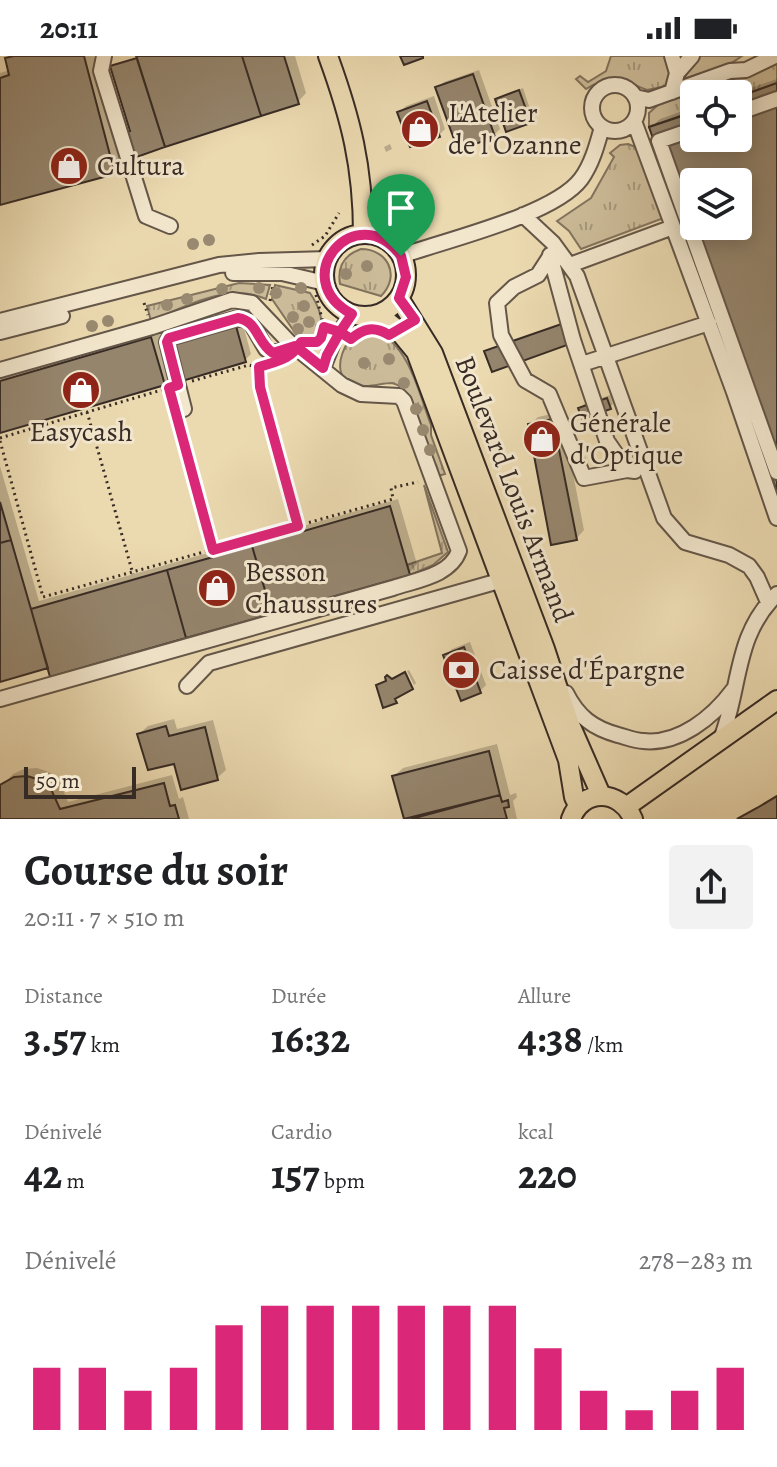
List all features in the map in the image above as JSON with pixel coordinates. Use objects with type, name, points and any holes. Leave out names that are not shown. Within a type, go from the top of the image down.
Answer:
[{"type":"main road","points":[[328,56],[356,142],[363,234]]},
{"type":"main road","points":[[363,234],[385,239],[401,256],[406,277],[399,298],[390,308],[378,314],[352,314],[340,307],[319,286],[328,259],[342,242],[363,234]]},
{"type":"main road","name":"Boulevard Louis Armand","points":[[399,298],[433,353],[545,649],[569,722],[601,795]]},
{"type":"main road","name":"Boulevard Louis Armand","points":[[378,314],[405,337],[416,352],[568,760],[575,812]]},
{"type":"main road","points":[[575,812],[585,800],[601,795],[619,800],[630,813],[777,700]]},
{"type":"street","points":[[104,56],[101,71],[146,216],[170,226]]},
{"type":"street","points":[[672,56],[677,73]]},
{"type":"street","points":[[672,92],[677,73],[692,56]]},
{"type":"street","points":[[730,71],[749,56]]},
{"type":"street","points":[[635,97],[637,112],[634,121],[622,130],[602,127],[592,112],[592,103],[598,93],[612,85],[621,86],[635,97],[649,100],[730,71],[746,70],[775,56]]},
{"type":"street","points":[[752,108],[777,99]]},
{"type":"street","points":[[634,121],[777,518]]},
{"type":"street","points":[[401,256],[555,202],[582,178],[596,150],[602,127]]},
{"type":"street","points":[[680,134],[659,141],[777,472]]},
{"type":"street","points":[[523,215],[553,243],[570,265],[659,507],[673,531],[685,542],[729,555],[749,566],[773,598],[757,616],[746,637],[730,716],[720,741]]},
{"type":"street","points":[[570,265],[673,227]]},
{"type":"street","points":[[553,243],[549,258],[538,275],[514,287],[497,303],[501,335],[525,380],[549,394],[584,478],[627,470],[646,472]]},
{"type":"street","points":[[549,258],[607,441],[627,470]]},
{"type":"street","points":[[0,321],[219,265],[328,259]]},
{"type":"street","points":[[0,332],[223,274],[282,273],[319,286]]},
{"type":"street","points":[[0,370],[237,300],[252,303],[295,346],[342,385],[361,394],[399,396],[404,401],[459,551],[455,562],[447,569],[393,588],[0,699]]},
{"type":"street","points":[[323,368],[327,355],[352,314]]},
{"type":"street","points":[[167,342],[169,338],[238,318],[250,321],[266,349],[273,353],[295,346]]},
{"type":"street","points":[[582,364],[709,323]]},
{"type":"street","points":[[161,324],[178,385],[179,410]]},
{"type":"street","points":[[187,686],[209,663],[499,581]]},
{"type":"street","points":[[545,649],[580,716],[599,730],[643,741],[669,737],[691,729],[717,711],[733,690]]},
{"type":"path","points":[[319,286],[324,329],[340,332]]},
{"type":"path","points":[[270,364],[259,367],[249,365],[0,440],[43,597],[393,499],[391,488],[432,478]]},
{"type":"path","points":[[259,367],[260,387],[298,526]]},
{"type":"path","points":[[179,410],[213,550]]},
{"type":"path","points":[[87,412],[133,574]]},
{"type":"green space","points":[[611,56],[668,56],[672,67],[667,86],[647,90],[623,80],[611,79],[586,89],[576,79],[580,76],[588,82],[606,71]]},
{"type":"green space","points":[[699,56],[742,56],[684,80]]},
{"type":"green space","points":[[777,64],[777,83],[752,92],[752,80],[730,80]]},
{"type":"green space","points":[[680,97],[680,116],[649,127],[649,113],[659,104]]},
{"type":"green space","points":[[620,145],[638,148],[662,214],[661,219],[581,249],[569,231],[557,221],[591,198],[614,157],[610,153]]},
{"type":"green space","points":[[361,249],[378,254],[389,265],[390,280],[381,296],[340,284],[343,262]]},
{"type":"green space","points":[[239,283],[270,285],[266,299],[252,294],[222,295],[192,303],[151,321],[147,306]]},
{"type":"green space","points":[[275,285],[310,293],[321,322],[316,340],[310,342],[298,337],[272,299]]},
{"type":"green space","points":[[376,331],[397,348],[412,372],[445,474],[437,476],[408,398],[398,385],[356,385],[343,377],[340,364],[349,340],[354,343],[364,333]]},
{"type":"green space","points":[[424,485],[448,552],[433,565],[410,575],[407,565],[442,553]]},
{"type":"building","points":[[84,56],[115,174],[0,205],[0,78],[9,75],[5,58]]},
{"type":"building","points":[[136,56],[242,56],[261,116],[165,147]]},
{"type":"building","points":[[242,56],[284,56],[299,104],[261,116]]},
{"type":"building","points":[[400,56],[423,56],[423,58],[404,65]]},
{"type":"building","points":[[137,58],[165,147],[134,158],[126,132],[130,131],[110,66]]},
{"type":"building","points":[[473,74],[495,137],[458,150],[435,87]]},
{"type":"building","points":[[777,83],[777,491],[688,240],[752,240],[752,168],[680,168],[680,217],[649,127],[680,117],[680,152],[752,152],[752,92]]},
{"type":"building","points":[[519,90],[531,123],[506,132],[495,99]]},
{"type":"building","points":[[427,101],[440,137],[410,147],[397,112]]},
{"type":"building","points":[[573,320],[581,340],[492,372],[484,351]]},
{"type":"building","points":[[236,326],[246,362],[182,381],[171,345]]},
{"type":"building","points":[[151,337],[165,385],[0,433],[0,381]]},
{"type":"building","points":[[607,398],[611,409],[582,419],[578,408]]},
{"type":"building","points":[[553,419],[577,540],[551,545],[528,424]]},
{"type":"building","points":[[0,502],[11,540],[0,543]]},
{"type":"building","points":[[390,506],[410,575],[272,614],[252,546]]},
{"type":"building","points":[[11,540],[48,668],[0,682],[0,543]]},
{"type":"building","points":[[252,546],[272,614],[186,638],[167,570]]},
{"type":"building","points":[[167,570],[186,638],[50,677],[31,609]]},
{"type":"building","points":[[464,647],[481,693],[461,701],[443,655]]},
{"type":"building","points":[[405,672],[413,689],[395,699],[397,703],[383,708],[376,685],[386,681],[387,675],[392,679]]},
{"type":"building","points":[[166,726],[169,736],[205,727],[218,780],[181,790],[174,764],[148,770],[137,734]]},
{"type":"building","points":[[489,751],[500,795],[404,819],[392,776]]},
{"type":"building","points":[[27,776],[40,780],[51,789],[60,809],[164,783],[170,806],[175,805],[179,819],[0,819],[0,785],[14,777]]},
{"type":"building","points":[[500,795],[502,802],[508,800],[509,807],[504,808],[507,819],[411,819]]},
{"type":"building","points":[[777,796],[777,819],[737,819],[757,808]]},
{"type":"place","name":"L'Atelier de l'Ozanne","points":[[420,129]]},
{"type":"place","name":"Cultura","points":[[69,166]]},
{"type":"place","name":"Easycash","points":[[81,390]]},
{"type":"place","name":"Générale d'Optique","points":[[542,439]]},
{"type":"place","name":"Besson Chaussures","points":[[217,588]]},
{"type":"place","name":"Caisse d'Épargne","points":[[461,670]]},
{"type":"route","points":[[401,256],[394,246],[374,235],[352,236],[333,249],[325,271],[325,283],[330,296],[352,314],[340,332],[324,327],[317,342],[301,342],[298,348],[292,357],[259,367],[260,387],[298,526],[213,550],[169,388],[178,385],[167,342],[169,338],[244,318],[250,321],[266,349],[273,353],[295,346],[298,348],[323,368],[340,332],[351,339],[364,330],[372,329],[389,335],[415,320],[399,298],[406,277],[401,256]]}]
